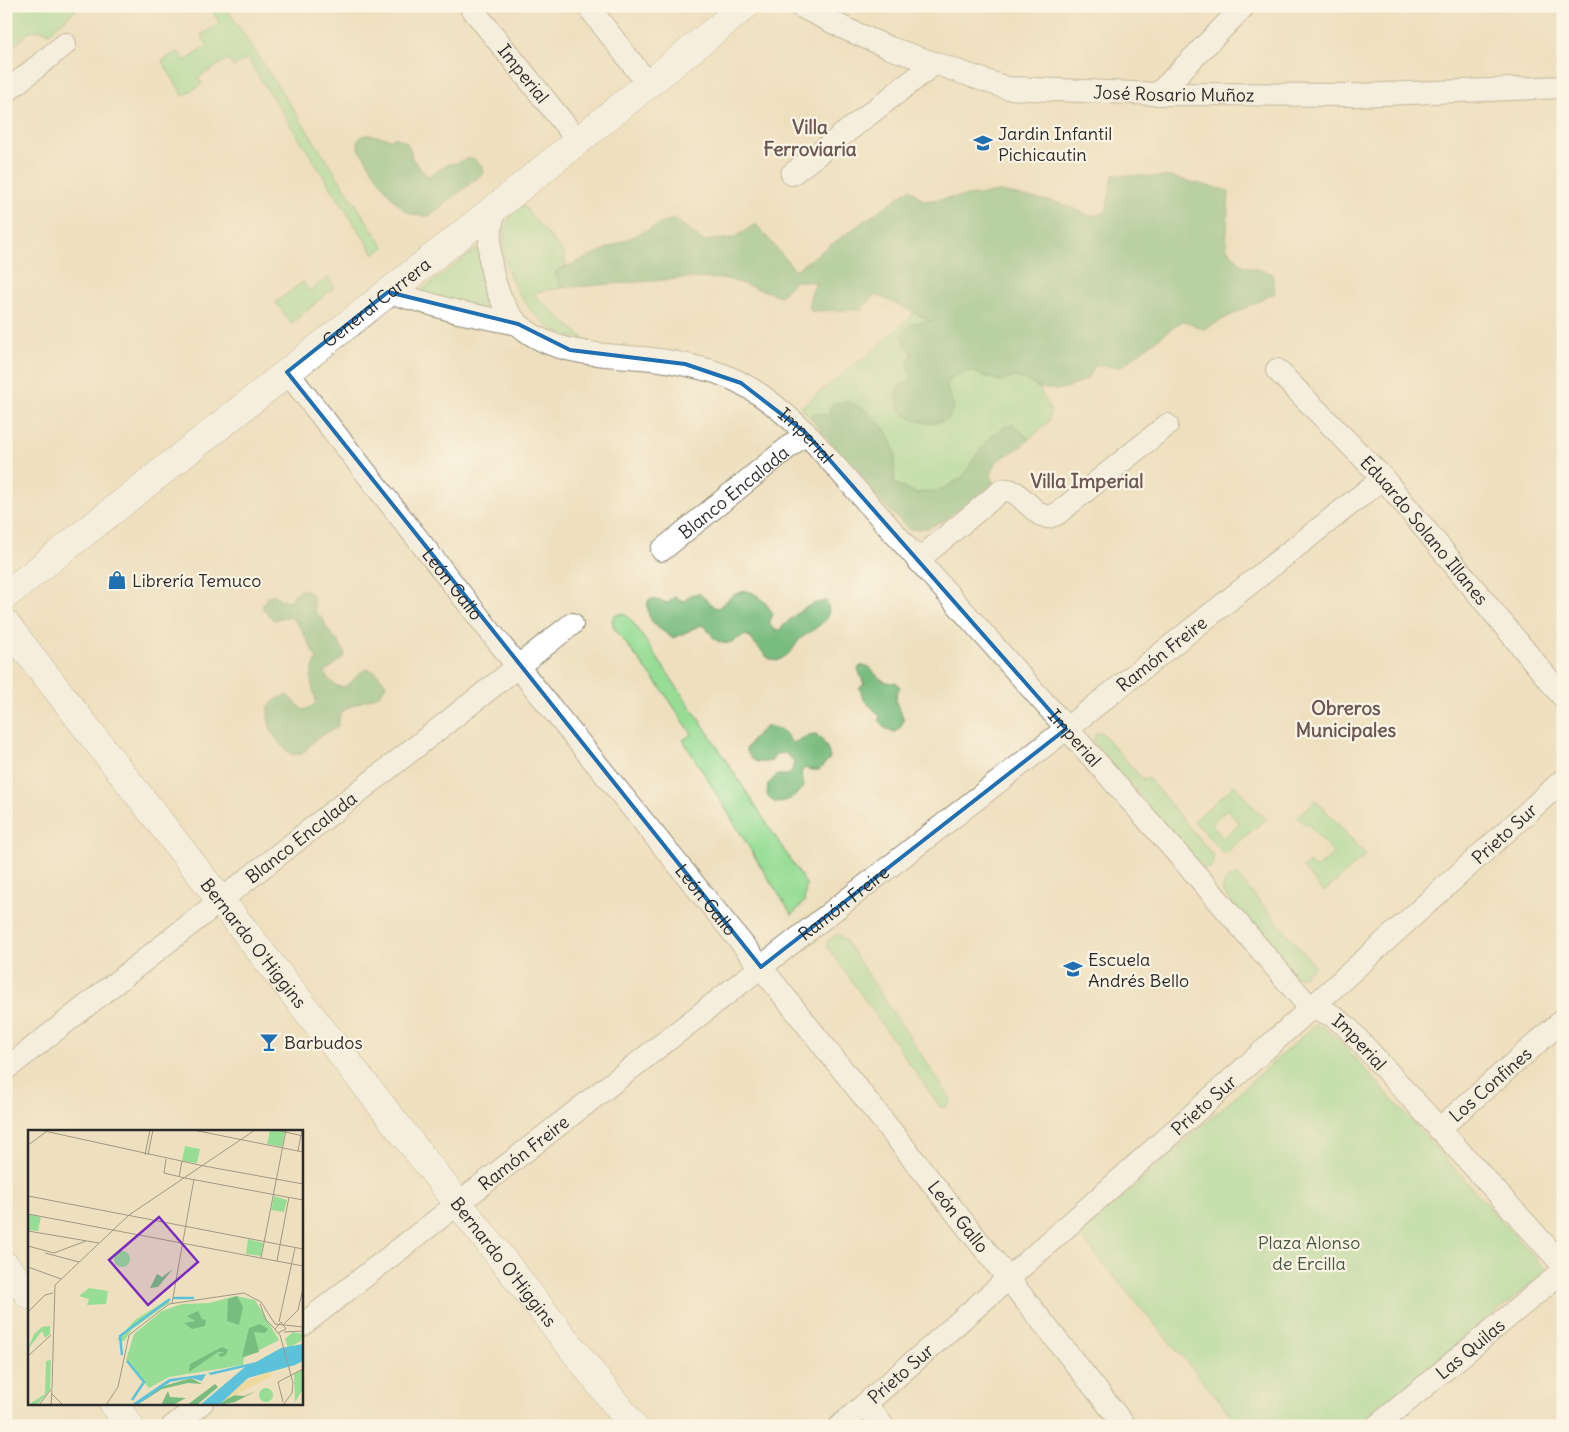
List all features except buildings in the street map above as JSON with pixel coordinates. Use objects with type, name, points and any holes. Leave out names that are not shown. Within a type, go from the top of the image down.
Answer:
[{"type":"main road","name":"General Carrera","points":[[6,595],[495,208],[745,6]]},
{"type":"main road","name":"Bernardo O'Higgins","points":[[6,624],[633,1426]]},
{"type":"main road","points":[[6,1266],[28,1294]]},
{"type":"main road","points":[[114,1404],[130,1426]]},
{"type":"street","name":"Imperial","points":[[470,6],[578,141]]},
{"type":"street","points":[[588,6],[648,84]]},
{"type":"street","name":"José Rosario Muñoz","points":[[800,6],[873,41],[934,64],[1007,88],[1158,94],[1358,95],[1563,87]]},
{"type":"street","points":[[1158,94],[1244,6]]},
{"type":"street","points":[[6,92],[65,44]]},
{"type":"street","points":[[792,174],[934,64]]},
{"type":"street","name":"Imperial","points":[[495,208],[489,238],[491,269],[501,298],[518,324],[534,336],[570,350],[654,359],[685,364],[714,372],[742,383],[767,400],[806,433],[1206,886],[1311,1009],[1330,1014],[1346,1026],[1563,1265]]},
{"type":"street","name":"Imperial","points":[[388,292],[458,312],[518,324]]},
{"type":"street","name":"Eduardo Solano Illanes","points":[[1277,370],[1383,478],[1563,697]]},
{"type":"street","name":"León Gallo","points":[[288,372],[518,667],[760,967],[1125,1426]]},
{"type":"street","points":[[918,560],[1001,491],[1009,490],[1016,493],[1039,514],[1048,517],[1058,514],[1167,425]]},
{"type":"street","name":"Blanco Encalada","points":[[662,550],[806,433]]},
{"type":"street","name":"Ramón Freire","points":[[302,1325],[1066,729],[1383,478]]},
{"type":"street","name":"Blanco Encalada","points":[[6,1069],[572,624]]},
{"type":"street","name":"Prieto Sur","points":[[840,1426],[1311,1009],[1563,780]]},
{"type":"street","name":"Los Confines","points":[[1439,1129],[1563,1020]]},
{"type":"street","name":"Las Quilas","points":[[1378,1426],[1563,1271]]},
{"type":"street","points":[[173,1426],[201,1404]]},
{"type":"street","points":[[866,1404],[883,1426]]},
{"type":"highlighted area","points":[[388,292],[518,324],[570,350],[685,364],[741,383],[806,433],[1066,729],[761,967],[287,372]]},
{"type":"green space","points":[[6,6],[80,6],[49,33],[42,30],[30,31],[6,53]]},
{"type":"green space","points":[[209,6],[225,6],[384,247],[374,254],[247,58],[233,67],[228,59],[198,78],[202,84],[183,96],[162,61],[178,51],[185,61],[208,46],[201,35],[220,23]]},
{"type":"green space","points":[[363,135],[391,139],[395,137],[406,142],[410,148],[412,158],[428,176],[448,164],[473,158],[481,165],[484,173],[429,216],[411,214],[402,208],[388,193],[358,148],[358,140]]},
{"type":"green space","points":[[1113,175],[1171,177],[1229,191],[1226,247],[1242,265],[1272,273],[1275,293],[1204,329],[1182,321],[1120,367],[1095,366],[1087,379],[1069,387],[1056,390],[1039,388],[1024,379],[1015,377],[1001,381],[969,371],[954,376],[946,385],[954,407],[948,419],[931,424],[914,420],[903,413],[896,398],[899,386],[912,379],[908,364],[912,353],[905,345],[902,334],[913,323],[931,321],[876,295],[860,310],[811,311],[810,300],[816,282],[795,281],[781,296],[727,279],[688,278],[561,288],[555,272],[674,218],[703,241],[733,238],[756,224],[795,270],[910,189],[924,201],[1000,192],[1060,203],[1091,216],[1106,212]]},
{"type":"green space","points":[[523,205],[563,252],[566,266],[555,272],[561,288],[535,292],[536,297],[586,340],[564,335],[549,327],[529,307],[513,283],[504,256],[504,242],[506,228],[511,215]]},
{"type":"green space","points":[[479,247],[484,282],[497,314],[418,293]]},
{"type":"green space","points":[[328,278],[334,287],[291,324],[276,302],[303,282],[309,291]]},
{"type":"green space","points":[[914,312],[932,322],[905,345],[912,353],[908,364],[913,379],[954,407],[946,385],[954,376],[969,371],[1000,381],[1015,377],[1024,379],[1039,388],[1050,410],[1048,422],[1029,439],[1014,425],[989,438],[963,477],[941,490],[915,493],[894,483],[895,455],[887,432],[821,414],[814,413],[811,419],[801,407],[867,356],[909,319]]},
{"type":"green space","points":[[848,401],[867,411],[886,430],[895,452],[894,483],[915,493],[941,490],[963,477],[989,438],[1004,427],[1014,425],[1029,439],[1022,446],[995,462],[991,476],[995,488],[957,510],[945,520],[928,528],[910,530],[882,503],[811,419],[814,413],[829,416],[832,404]]},
{"type":"green space","points":[[299,590],[306,590],[313,595],[315,611],[324,620],[325,625],[344,651],[345,656],[325,672],[329,680],[339,686],[346,686],[367,669],[376,672],[386,684],[381,694],[351,706],[340,713],[338,726],[315,740],[302,754],[292,755],[273,734],[269,722],[268,707],[277,699],[287,695],[303,710],[311,707],[316,702],[311,676],[317,659],[300,627],[291,618],[286,617],[274,620],[263,610],[263,604],[273,594],[280,599],[289,601]]},
{"type":"green space","points":[[745,591],[754,593],[768,606],[773,614],[769,623],[774,630],[779,630],[801,611],[819,602],[826,601],[829,608],[828,614],[822,623],[800,639],[789,653],[777,661],[768,658],[747,635],[728,643],[723,643],[716,640],[701,625],[672,638],[657,627],[649,614],[648,601],[652,599],[668,603],[674,597],[684,601],[692,594],[700,594],[714,607],[718,608],[733,595]]},
{"type":"green space","points":[[624,613],[632,621],[705,728],[806,884],[804,902],[792,915],[683,740],[692,734],[663,691],[614,628],[612,619],[616,615]]},
{"type":"green space","points":[[860,666],[868,666],[884,681],[896,682],[900,687],[896,700],[904,720],[900,728],[895,732],[885,728],[879,720],[880,716],[863,699],[860,688],[864,684],[858,669]]},
{"type":"green space","points":[[767,726],[782,731],[793,743],[816,734],[825,745],[830,758],[819,770],[804,768],[801,773],[804,785],[795,796],[788,800],[774,802],[767,795],[768,784],[777,775],[788,775],[792,771],[794,761],[785,753],[775,754],[772,761],[756,761],[753,760],[746,749],[756,735]]},
{"type":"green space","points":[[1101,732],[1143,780],[1148,778],[1213,855],[1213,862],[1210,868],[1203,869],[1099,749],[1093,741],[1096,733]]},
{"type":"green space","points":[[1235,785],[1260,815],[1262,814],[1266,819],[1224,854],[1194,821]],"holes":[[[1227,809],[1240,824],[1223,838],[1211,823]]]},
{"type":"green space","points":[[1316,800],[1366,855],[1324,892],[1303,868],[1309,862],[1315,869],[1334,854],[1307,823],[1305,825],[1297,817]]},
{"type":"green space","points":[[1236,874],[1315,966],[1301,977],[1295,976],[1223,893],[1223,886],[1226,881]]},
{"type":"green space","points":[[838,934],[845,940],[950,1098],[951,1101],[948,1105],[940,1107],[827,946],[828,941]]},
{"type":"green space","name":"Plaza Alonso de Ercilla","points":[[1315,1025],[1324,1027],[1336,1037],[1547,1271],[1357,1426],[1241,1426],[1080,1235]]},
{"type":"place","name":"Jardin Infantil Pichicautin","points":[[983,143]]},
{"type":"place","name":"Librería Temuco","points":[[117,580]]},
{"type":"place","name":"Escuela Andrés Bello","points":[[1073,969]]},
{"type":"place","name":"Barbudos","points":[[269,1042]]},
{"type":"district","name":"Villa Ferroviaria","points":[[810,138]]},
{"type":"district","name":"Villa Imperial","points":[[1087,481]]},
{"type":"district","name":"Obreros Municipales","points":[[1346,719]]}]
